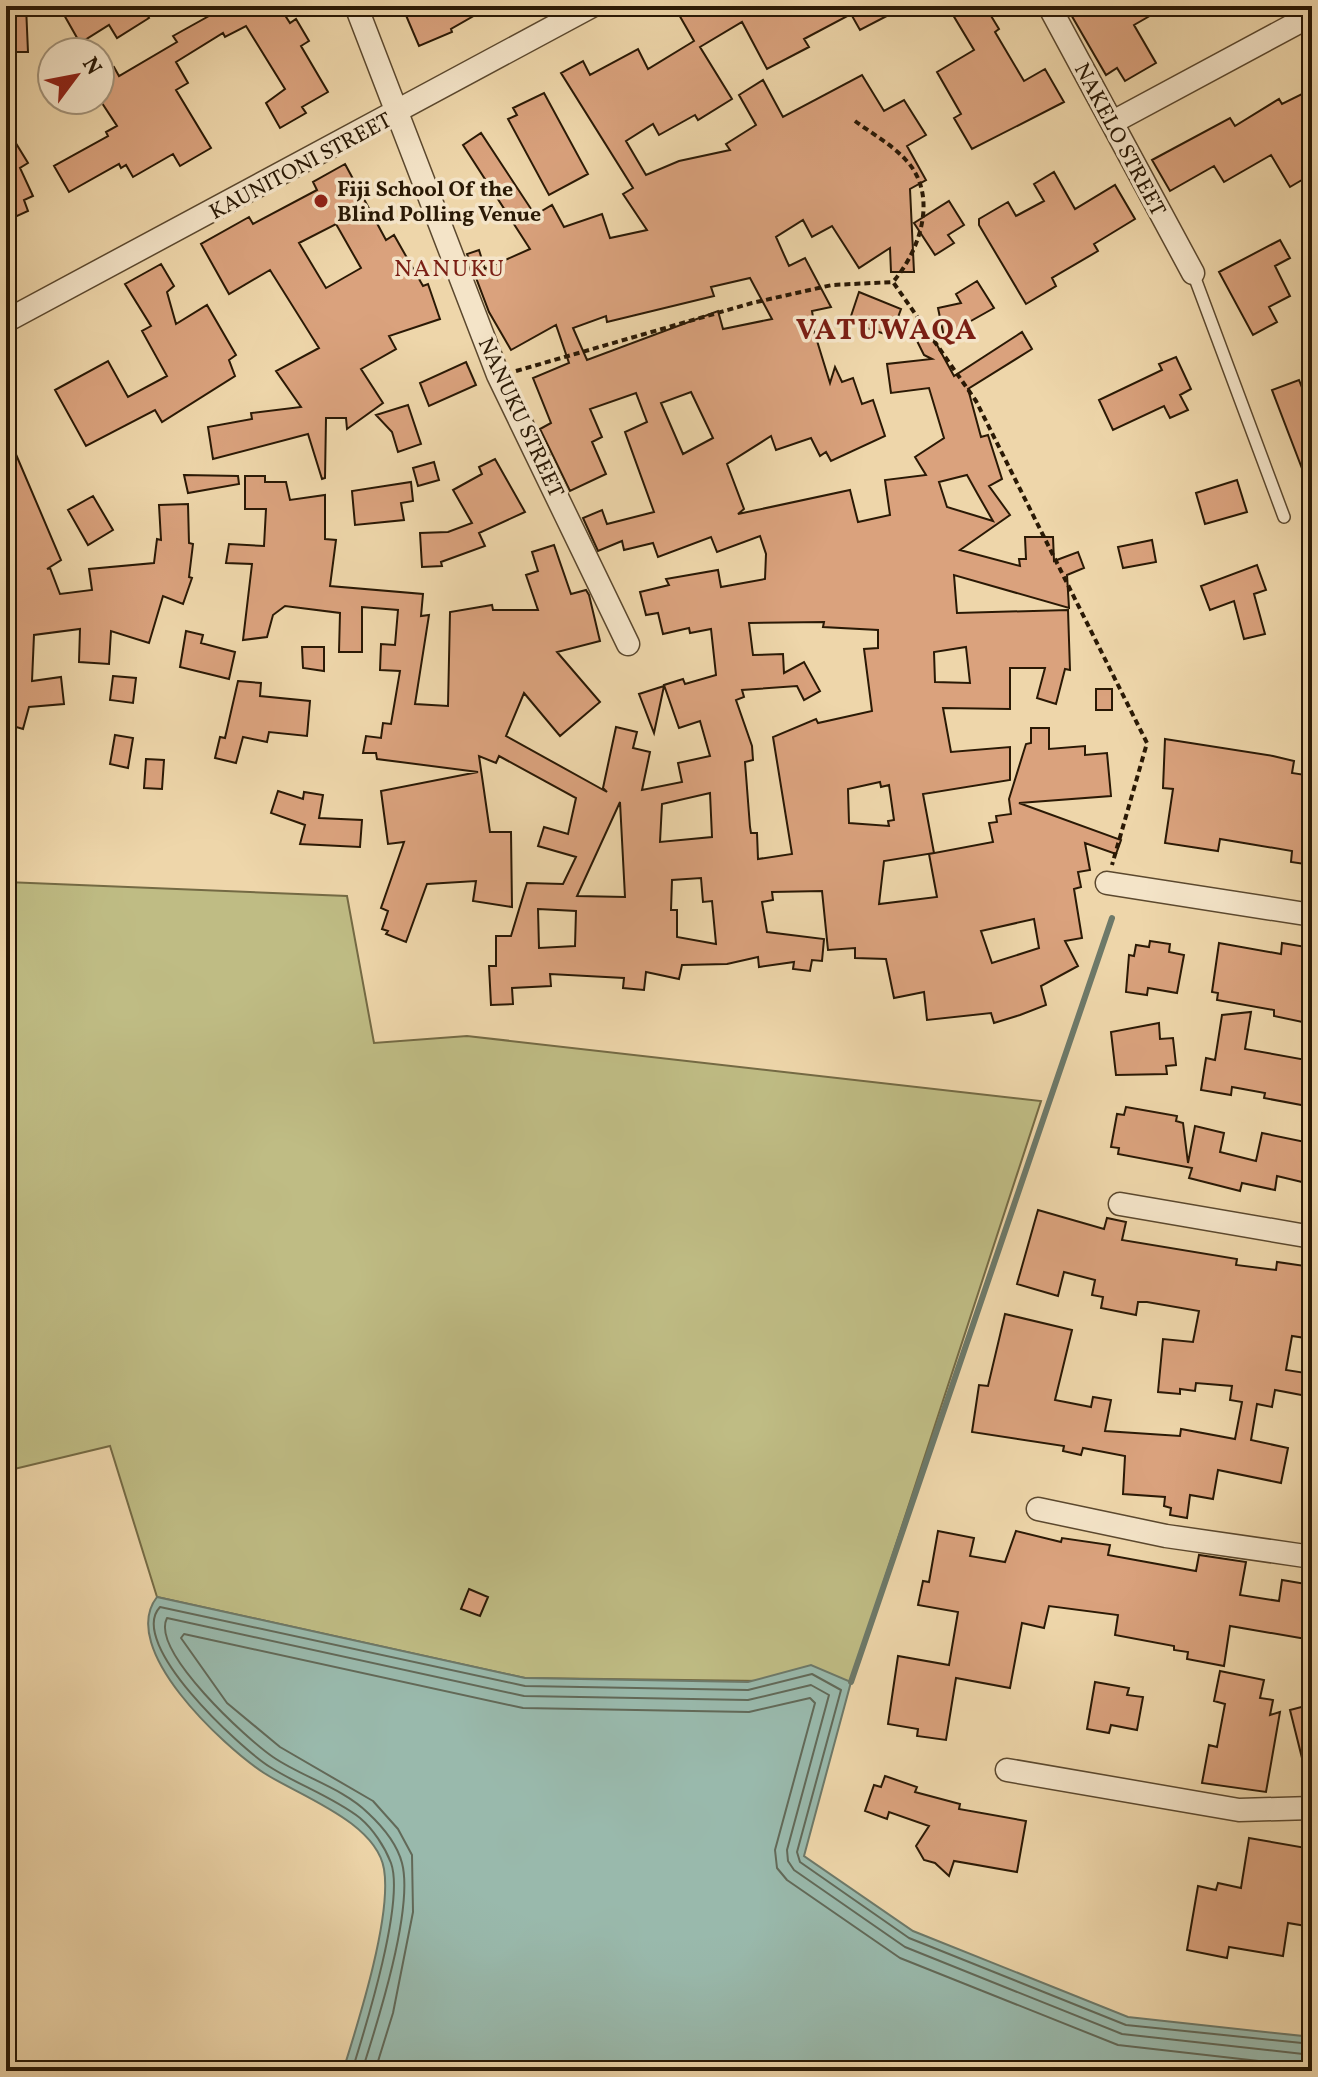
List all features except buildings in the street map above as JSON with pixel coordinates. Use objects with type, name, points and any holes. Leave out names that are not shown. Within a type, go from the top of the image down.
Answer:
[{"type":"street","name":"NANUKU STREET","points":[[356,6],[498,375],[628,644]]},
{"type":"street","name":"KAUNITONI STREET","points":[[6,321],[592,6]]},
{"type":"street","name":"NAKELO STREET","points":[[1049,6],[1193,273]]},
{"type":"street","points":[[1113,122],[1312,15]]},
{"type":"street","points":[[1107,883],[1312,915]]},
{"type":"street","points":[[1120,1204],[1312,1237]]},
{"type":"street","points":[[1038,1509],[1166,1536],[1312,1557]]},
{"type":"street","points":[[1007,1770],[1239,1810],[1312,1808]]},
{"type":"lane","points":[[1193,273],[1284,517]]},
{"type":"path","points":[[498,375],[752,303],[832,285],[893,282],[908,264],[923,221],[921,183],[905,159],[855,121]]},
{"type":"path","points":[[893,282],[976,401],[1147,743],[1107,883]]},
{"type":"shaded area","points":[[6,882],[347,896],[374,1043],[467,1036],[1041,1101],[851,1682],[525,1678],[157,1597],[110,1446],[6,1471]]},
{"type":"water","points":[[157,1597],[525,1678],[748,1682],[811,1665],[851,1682],[804,1856],[913,1931],[1128,2017],[1312,2037],[1312,2071],[343,2071],[372,1970],[383,1914],[384,1869],[378,1852],[352,1824],[246,1760],[180,1694],[162,1668],[151,1642],[148,1618]]},
{"type":"waterway","points":[[851,1682],[1112,918]]},
{"type":"place","name":"Fiji School Of the Blind Polling Venue","points":[[321,201]]},
{"type":"district","name":"NANUKU","points":[[450,268]]},
{"type":"district","name":"VATUWAQA","points":[[887,329]]}]
